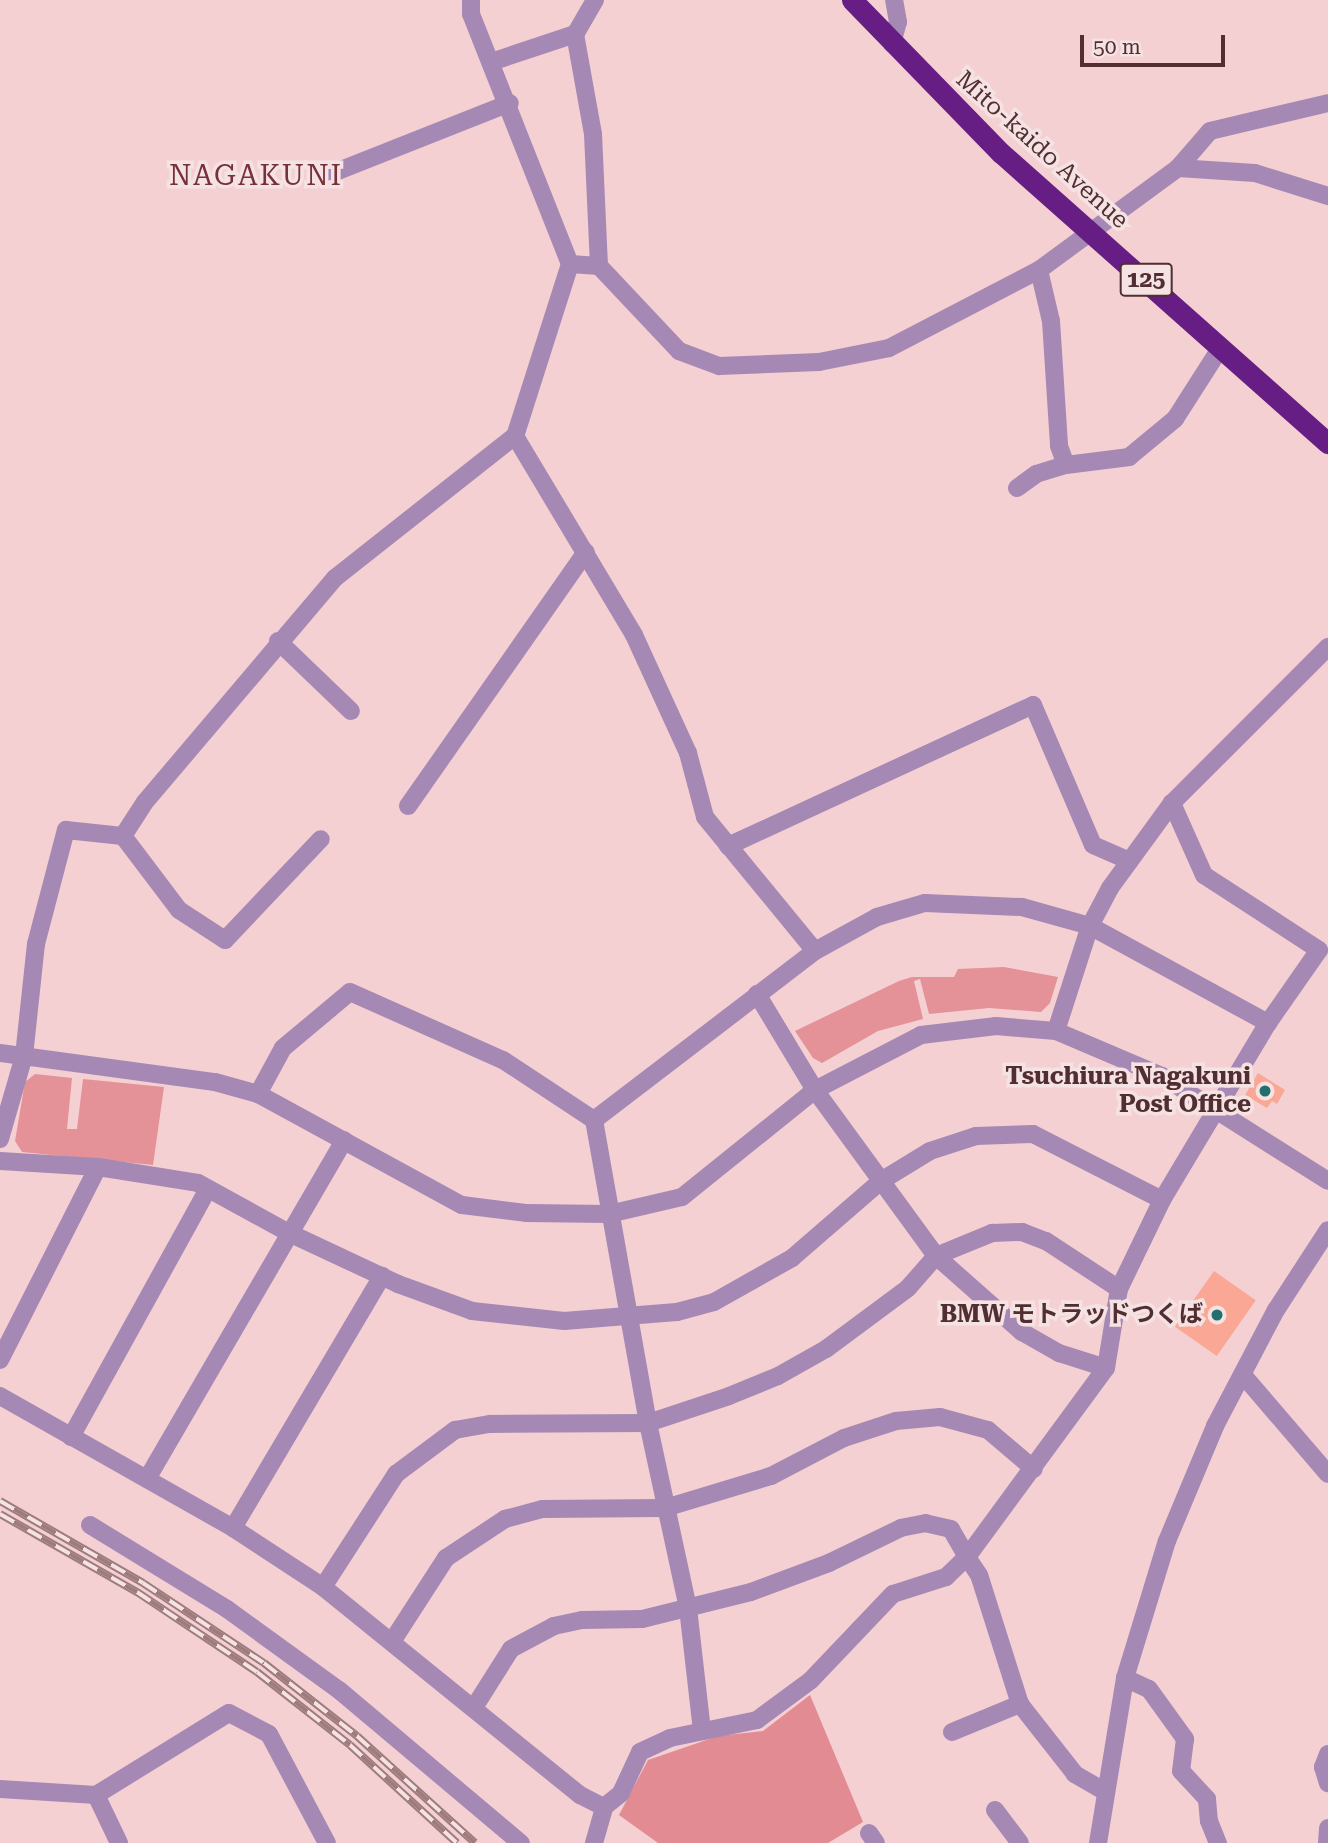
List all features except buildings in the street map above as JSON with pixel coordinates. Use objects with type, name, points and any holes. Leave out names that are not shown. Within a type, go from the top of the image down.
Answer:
[{"type":"highway","name":"Mito-kaido Avenue","points":[[852,0],[892,44],[1002,153],[1328,443]]},
{"type":"street","points":[[123,836],[145,802],[278,641],[335,578],[515,436],[570,264],[510,103],[471,14],[471,0]]},
{"type":"street","points":[[595,0],[575,34],[593,134],[599,266],[680,351],[719,366],[820,362],[889,348],[1039,270],[1178,168],[1210,131],[1328,103]]},
{"type":"street","points":[[892,44],[898,22],[894,0]]},
{"type":"street","points":[[491,62],[575,34]]},
{"type":"street","points":[[332,173],[510,103]]},
{"type":"street","points":[[1178,168],[1255,173],[1328,196]]},
{"type":"street","points":[[570,264],[599,266]]},
{"type":"street","points":[[1039,270],[1051,321],[1059,446],[1066,465]]},
{"type":"street","points":[[1017,488],[1036,474],[1066,465],[1129,457],[1175,419],[1221,347]]},
{"type":"street","points":[[515,436],[634,635],[688,753],[705,817],[815,951]]},
{"type":"street","points":[[408,806],[586,552]]},
{"type":"street","points":[[278,641],[351,711]]},
{"type":"street","points":[[1056,1031],[1090,926],[1130,861],[1172,803],[1328,647]]},
{"type":"street","points":[[728,846],[1033,705],[1093,845],[1130,861]]},
{"type":"street","points":[[594,1843],[604,1807],[621,1793],[640,1752],[702,1730],[757,1720],[811,1680],[893,1594],[946,1577],[967,1557],[1106,1368],[1119,1289],[1162,1200],[1268,1023],[1319,950],[1204,875],[1172,803]]},
{"type":"street","points":[[0,1139],[24,1056],[36,944],[66,830],[123,836],[179,910],[225,940],[320,839]]},
{"type":"street","points":[[594,1120],[815,951],[877,917],[925,902],[1022,907],[1090,926],[1268,1023]]},
{"type":"street","points":[[258,1094],[283,1048],[350,992],[503,1060],[594,1120],[648,1423],[688,1608],[702,1730]]},
{"type":"street","points":[[757,994],[815,1090],[936,1256],[1022,1332],[1059,1353],[1106,1368]]},
{"type":"street","points":[[0,1053],[215,1082],[258,1094],[462,1205],[526,1213],[610,1214],[682,1197],[815,1090],[921,1035],[996,1026],[1056,1031],[1140,1066],[1216,1108],[1328,1181]]},
{"type":"street","points":[[0,1161],[98,1167],[208,1189],[287,1232],[382,1276],[472,1311],[564,1321],[677,1312],[715,1302],[792,1258],[881,1181],[930,1151],[976,1136],[1033,1134],[1162,1200]]},
{"type":"street","points":[[147,1479],[287,1232],[344,1140]]},
{"type":"street","points":[[0,1360],[98,1167]]},
{"type":"street","points":[[71,1437],[208,1189]]},
{"type":"street","points":[[1098,1843],[1104,1791],[1125,1678],[1193,1474],[1276,1310],[1328,1230]]},
{"type":"street","points":[[323,1587],[396,1474],[455,1430],[491,1424],[648,1423],[778,1376],[826,1349],[908,1288],[936,1256],[992,1233],[1022,1232],[1046,1241],[1119,1289]]},
{"type":"street","points":[[233,1528],[382,1276]]},
{"type":"street","points":[[1242,1375],[1328,1474]]},
{"type":"street","points":[[0,1396],[233,1528],[323,1587],[475,1706],[580,1795],[604,1807]]},
{"type":"street","points":[[393,1640],[446,1558],[476,1534],[505,1519],[542,1509],[665,1508],[771,1476],[844,1438],[897,1420],[940,1417],[988,1430],[1034,1469]]},
{"type":"street","points":[[475,1706],[512,1649],[554,1626],[583,1620],[642,1619],[764,1587],[829,1563],[901,1528],[926,1523],[951,1529],[979,1575],[1020,1703],[1075,1774],[1104,1791]]},
{"type":"street","points":[[90,1525],[227,1609],[339,1690],[522,1843]]},
{"type":"street","points":[[1125,1678],[1149,1689],[1185,1739],[1181,1771],[1208,1799],[1209,1821],[1218,1843]]},
{"type":"street","points":[[952,1732],[1020,1703]]},
{"type":"street","points":[[0,1788],[96,1795],[229,1713],[269,1734],[327,1843]]},
{"type":"street","points":[[1328,1754],[1323,1767],[1328,1783]]},
{"type":"street","points":[[96,1795],[118,1843]]},
{"type":"street","points":[[995,1810],[1020,1843]]},
{"type":"street","points":[[1327,1843],[1328,1828]]},
{"type":"shaded area","points":[[1004,967],[1058,977],[1050,1003],[1041,1012],[989,1008],[929,1014],[920,979],[914,981],[923,1019],[878,1031],[822,1063],[813,1058],[795,1031],[912,977],[954,977],[958,969]]},
{"type":"shaded area","points":[[35,1074],[72,1078],[67,1129],[77,1129],[83,1079],[164,1087],[153,1165],[22,1152],[15,1141],[25,1082]]},
{"type":"shaded area","points":[[810,1695],[863,1822],[828,1843],[658,1843],[619,1815],[648,1760],[718,1736],[763,1731]]},
{"type":"railway","points":[[0,1501],[143,1583],[264,1663],[357,1736],[475,1843]]},
{"type":"railway","points":[[0,1514],[137,1592],[257,1672],[350,1745],[457,1843]]},
{"type":"place","name":"Tsuchiura Nagakuni Post Office","points":[[1265,1091]]},
{"type":"place","name":"BMW モトラッドつくば","points":[[1217,1315]]},
{"type":"district","name":"NAGAKUNI","points":[[256,176]]}]
